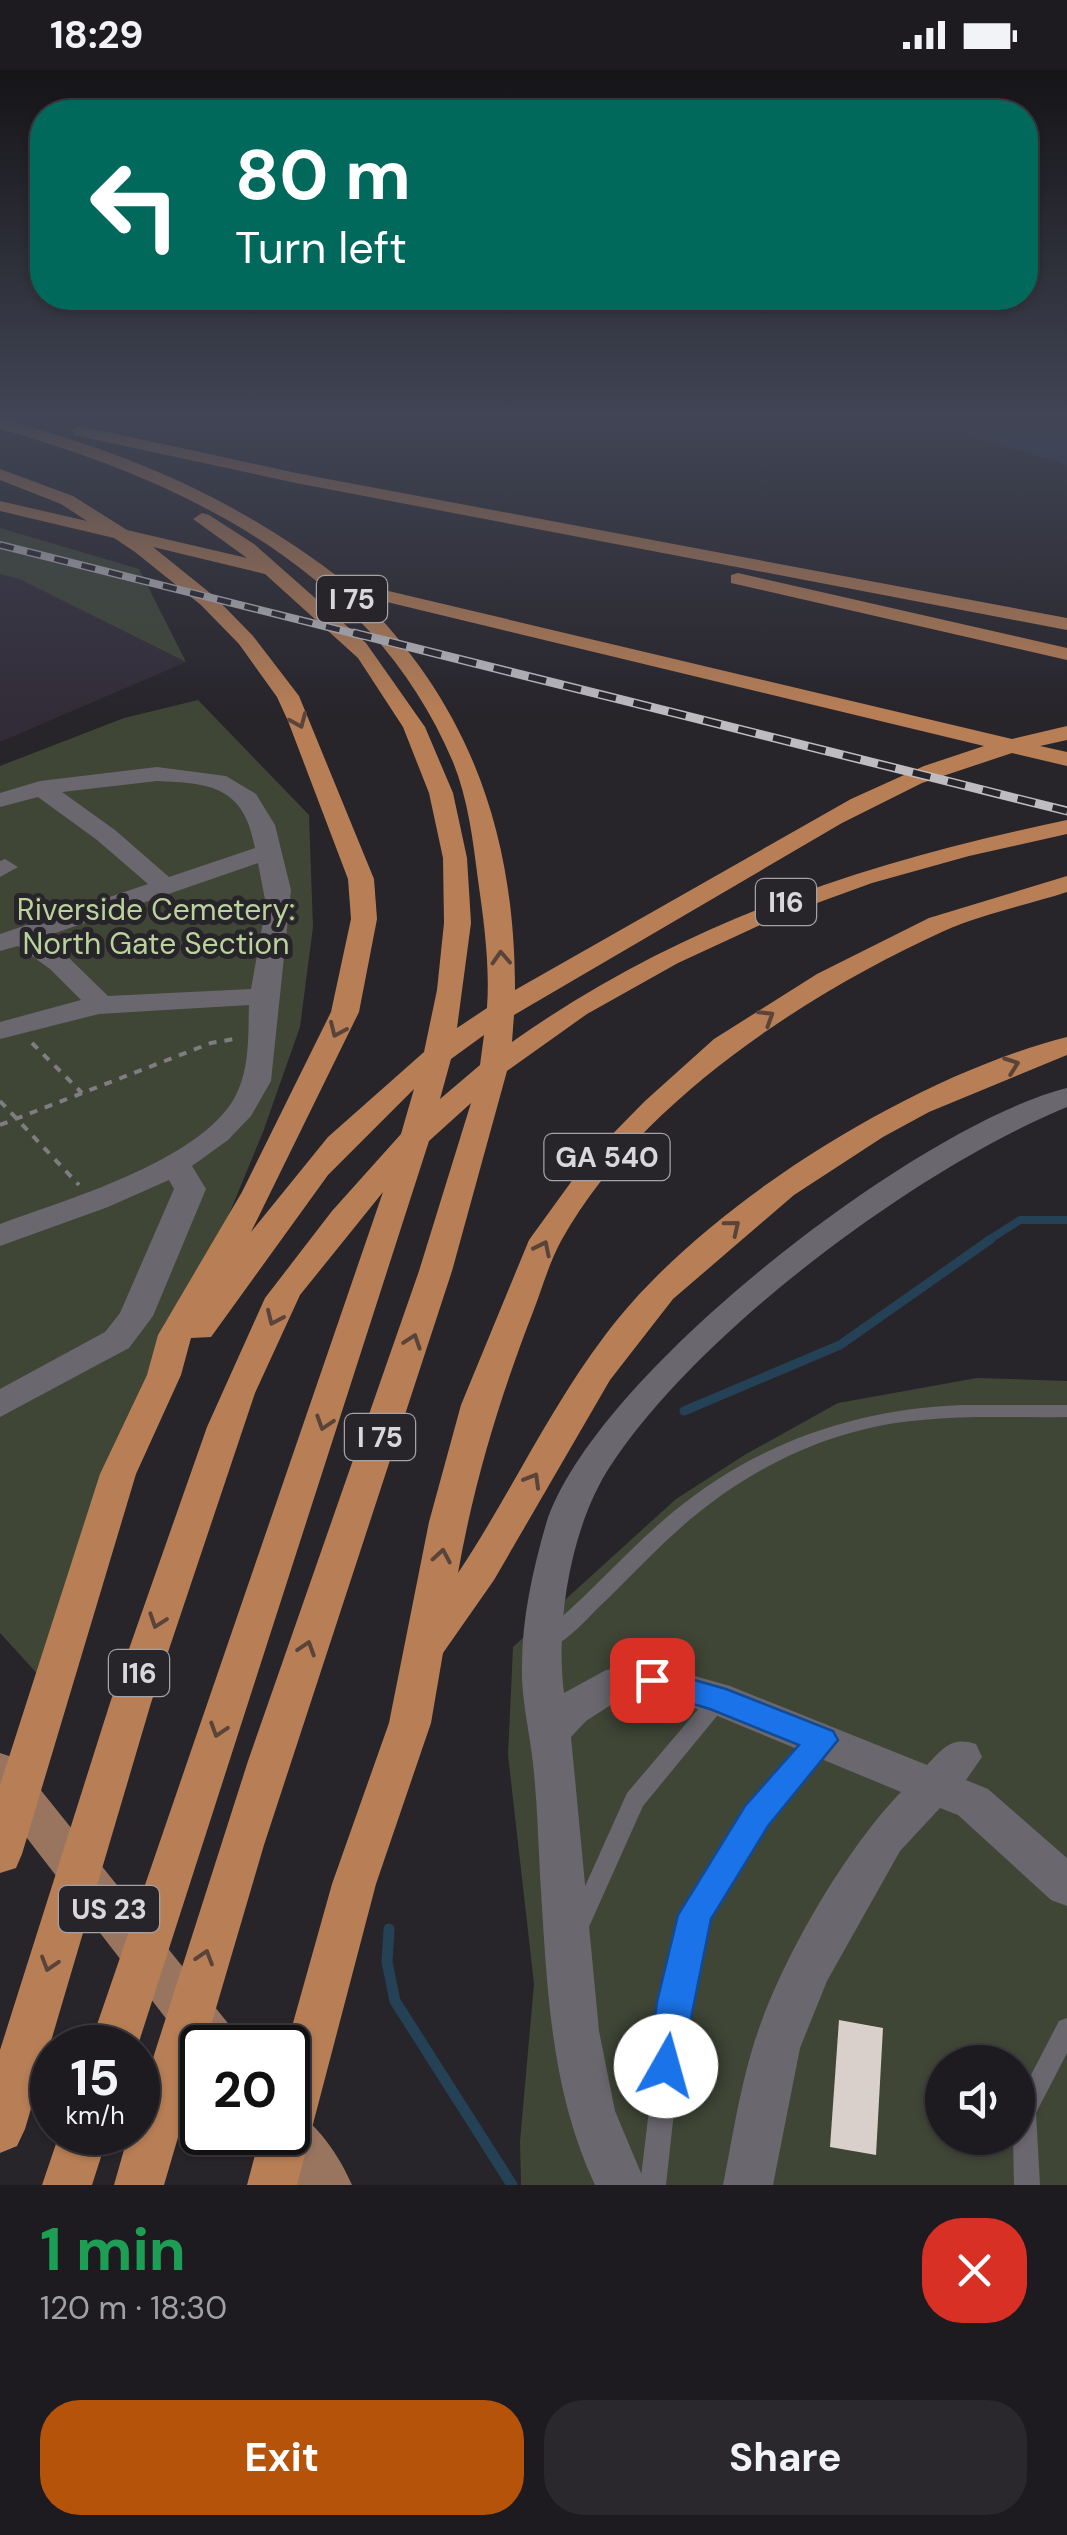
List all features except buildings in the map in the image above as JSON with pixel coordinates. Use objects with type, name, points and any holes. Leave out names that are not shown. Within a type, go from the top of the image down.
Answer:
[{"type":"highway","points":[[50,518],[1067,758]]},
{"type":"highway","points":[[0,1854],[118,1474],[164,1375],[175,1335],[258,1192],[330,1046],[345,1012],[364,920],[360,879],[348,839],[288,696],[246,640],[176,574],[95,518]]},
{"type":"highway","name":"I 75","points":[[121,2025],[351,1339],[432,1082],[454,989],[459,908],[451,836],[406,685],[369,658],[232,536],[195,518]]},
{"type":"highway","name":"I 75","points":[[139,2185],[208,1947],[424,1310],[492,1076],[500,1025],[502,960],[489,856],[465,762],[406,685],[363,609],[316,568],[236,518]]},
{"type":"highway","points":[[470,518],[1067,654]]},
{"type":"highway","points":[[506,518],[1067,624]]},
{"type":"highway","points":[[164,1375],[316,1171],[362,1120],[408,1080],[499,1013],[834,817],[944,766],[1067,733]]},
{"type":"highway","name":"I16","points":[[0,2129],[122,1722],[225,1426],[283,1297],[328,1237],[422,1129],[485,1075],[586,1003],[679,950],[789,901],[873,872],[1067,827]]},
{"type":"highway","name":"GA 540","points":[[310,2044],[354,1884],[410,1723],[448,1522],[479,1405],[546,1240],[598,1167],[655,1107],[724,1044],[827,980],[938,924],[1062,885]]},
{"type":"highway","points":[[425,1652],[604,1366],[641,1313],[678,1277],[795,1178],[874,1128],[943,1092],[1067,1046]]},
{"type":"highway","points":[[68,2185],[78,2155]]},
{"type":"highway","name":"GA 540","points":[[272,2185],[280,2155]]},
{"type":"main road","name":"US 23","points":[[0,1772],[200,2025]]},
{"type":"main road","points":[[304,2155],[327,2185]]},
{"type":"street","points":[[0,800],[40,788],[105,778],[146,776],[221,782],[238,791],[256,810],[268,833],[280,891],[264,996],[260,1071],[242,1109],[176,1164],[0,1236]]},
{"type":"street","points":[[40,788],[106,836],[166,887]]},
{"type":"street","points":[[11,940],[270,851]]},
{"type":"street","points":[[11,940],[59,963],[99,1004]]},
{"type":"street","points":[[7,1028],[48,1014],[99,1004],[148,998],[264,996]]},
{"type":"street","points":[[621,2185],[605,2157],[589,2103],[568,1954],[542,1678],[551,1588],[570,1507],[600,1448],[658,1382],[722,1323],[881,1199],[972,1140],[1067,1097]]},
{"type":"street","points":[[0,1404],[117,1340],[136,1316],[190,1189],[176,1164]]},
{"type":"street","points":[[550,1732],[571,1709],[606,1687],[623,1683],[652,1680],[719,1699],[822,1740],[948,1772],[974,1802],[1067,1886]]},
{"type":"street","points":[[748,2185],[776,2048],[808,1970],[885,1838],[948,1772]]},
{"type":"lane","points":[[546,1643],[574,1622],[682,1516],[755,1463],[831,1431],[901,1416],[1067,1411]]},
{"type":"lane","points":[[568,1954],[595,1882],[635,1800],[719,1699]]},
{"type":"lane","points":[[653,2185],[674,2002],[695,1915],[756,1816],[822,1740]]},
{"type":"lane","points":[[1027,2185],[1024,2112],[1067,2029]]},
{"type":"path","points":[[7,1028],[82,1093]]},
{"type":"path","points":[[0,1125],[210,1042],[262,1040]]},
{"type":"path","points":[[0,1102],[92,1200]]},
{"type":"shaded area","points":[[0,574],[19,579],[186,662],[0,742]]},
{"type":"green space","points":[[0,528],[139,569],[186,662],[19,579],[0,574]]},
{"type":"green space","name":"Riverside Cemetery: North Gate Section","points":[[198,700],[309,815],[313,927],[300,1027],[263,1132],[139,1432],[43,1680],[0,1633],[0,766],[124,718]]},
{"type":"green space","points":[[977,1378],[1067,1381],[1067,2185],[521,2185],[520,2141],[534,1984],[508,1755],[513,1647],[676,1499],[746,1454],[838,1403]]},
{"type":"waterway","points":[[987,1241],[1020,1220],[1067,1220]]},
{"type":"waterway","points":[[684,1411],[840,1345],[991,1239]]},
{"type":"waterway","points":[[389,1929],[387,1962],[395,2001],[512,2185]]},
{"type":"railway","points":[[0,545],[364,636]]},
{"type":"railway","points":[[354,633],[1067,811]]},
{"type":"route","points":[[652,1680],[716,1698],[822,1740],[756,1816],[695,1915],[674,2002],[666,2066]]}]
